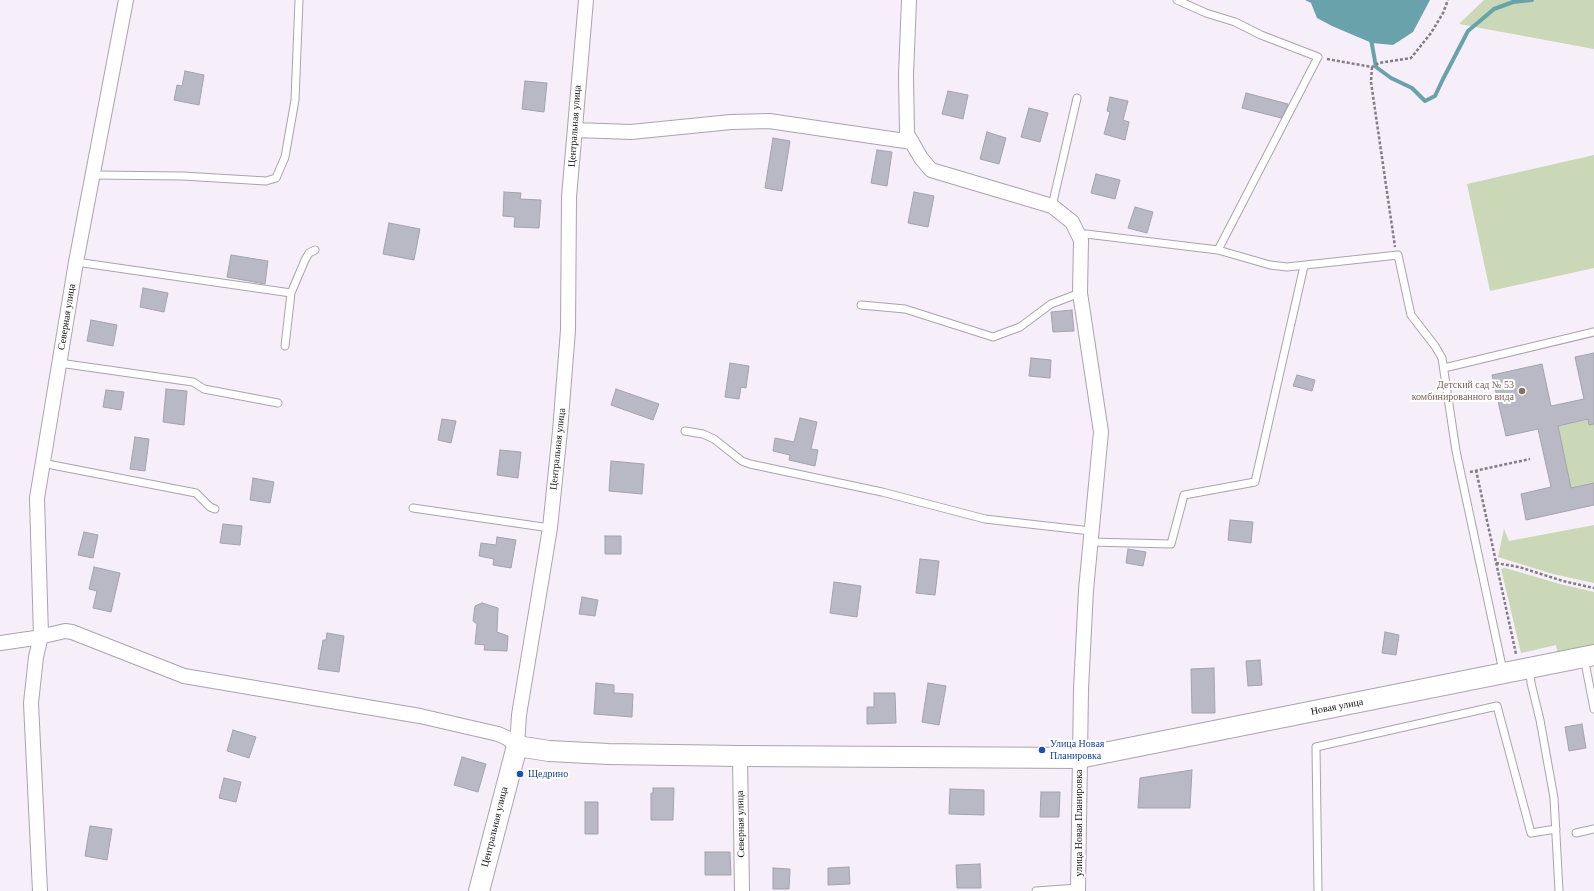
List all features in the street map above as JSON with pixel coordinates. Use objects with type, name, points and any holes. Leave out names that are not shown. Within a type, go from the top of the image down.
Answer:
[{"type":"street","name":"Северная улица","points":[[40,891],[31,703],[36,657],[41,636],[37,498],[76,262],[94,175],[126,0]]},
{"type":"street","name":"Центральная улица","points":[[479,891],[517,746],[518,715],[550,528],[568,330],[570,197],[586,0]]},
{"type":"street","points":[[909,0],[906,75],[907,134],[921,158],[931,170],[1052,206],[1072,222],[1078,235]]},
{"type":"street","points":[[575,130],[631,132],[731,122],[768,121],[912,142]]},
{"type":"street","name":"улица Новая Планировка","points":[[1078,235],[1081,240],[1080,293],[1101,432],[1091,536],[1081,689],[1078,890]]},
{"type":"street","points":[[0,643],[65,631],[72,632],[184,676],[420,716],[498,734],[507,738],[517,746]]},
{"type":"street","name":"Новая улица","points":[[517,746],[560,752],[740,756],[1079,758],[1589,656]]},
{"type":"street","name":"Северная улица","points":[[740,756],[742,891]]},
{"type":"lane","points":[[94,175],[183,176],[266,181],[276,178],[285,157],[295,100],[299,0]]},
{"type":"lane","points":[[1177,0],[1318,57],[1218,250]]},
{"type":"lane","points":[[1052,206],[1077,98]]},
{"type":"lane","points":[[1078,235],[1086,234],[1218,250],[1270,265],[1287,267],[1398,254],[1410,315],[1440,352],[1444,368],[1461,474],[1518,670],[1531,683],[1553,790],[1559,891]]},
{"type":"lane","points":[[285,346],[291,293],[305,260],[309,253],[315,250]]},
{"type":"lane","points":[[76,262],[291,293]]},
{"type":"lane","points":[[685,431],[702,434],[714,439],[742,461],[750,464],[882,492],[985,519],[1091,536],[1171,544],[1184,496],[1255,482],[1304,266]]},
{"type":"lane","points":[[861,305],[905,309],[993,336],[1020,327],[1051,304],[1080,293]]},
{"type":"lane","points":[[1444,368],[1594,332]]},
{"type":"lane","points":[[59,363],[193,382],[204,389],[278,403]]},
{"type":"lane","points":[[42,463],[196,493],[210,507],[215,509]]},
{"type":"lane","points":[[413,508],[550,528]]},
{"type":"lane","points":[[1589,656],[1594,709]]},
{"type":"lane","points":[[1318,891],[1316,747],[1497,706],[1531,833],[1556,829]]},
{"type":"lane","points":[[1576,833],[1594,829]]},
{"type":"lane","name":"улица Новая Планировка","points":[[1036,891],[1078,890]]},
{"type":"path","points":[[1318,57],[1373,67],[1379,63],[1410,58],[1431,33],[1443,13],[1448,0]]},
{"type":"path","points":[[1373,67],[1371,82],[1373,97],[1393,242],[1398,254]]},
{"type":"path","points":[[1461,474],[1530,459]]},
{"type":"path","points":[[1476,470],[1518,670]]},
{"type":"path","points":[[1496,563],[1504,563],[1563,582],[1594,588]]},
{"type":"green space","points":[[1484,0],[1594,0],[1594,49],[1459,24]]},
{"type":"green space","points":[[1594,155],[1594,268],[1490,291],[1467,184]]},
{"type":"green space","points":[[1594,418],[1594,483],[1571,488],[1558,426]]},
{"type":"green space","points":[[1594,525],[1594,583],[1553,574],[1498,557],[1504,529],[1509,541]]},
{"type":"green space","points":[[1505,568],[1594,592],[1594,649],[1558,656],[1556,645],[1521,653],[1501,569]]},
{"type":"water","points":[[1305,0],[1430,0],[1413,32],[1393,45],[1372,43],[1332,26],[1317,18],[1311,3]]},
{"type":"building","points":[[185,71],[204,75],[199,105],[174,100],[177,85],[182,86]]},
{"type":"building","points":[[525,81],[547,83],[544,112],[522,109]]},
{"type":"building","points":[[948,91],[968,95],[963,119],[942,114]]},
{"type":"building","points":[[1246,93],[1288,105],[1281,118],[1242,108]]},
{"type":"building","points":[[1110,97],[1128,101],[1123,120],[1129,122],[1125,140],[1104,134],[1110,112],[1107,111]]},
{"type":"building","points":[[1029,108],[1048,113],[1040,142],[1021,137]]},
{"type":"building","points":[[987,132],[1006,138],[999,164],[980,159]]},
{"type":"building","points":[[773,138],[790,141],[782,191],[765,188]]},
{"type":"building","points":[[877,150],[892,152],[887,186],[871,183]]},
{"type":"building","points":[[1096,174],[1120,180],[1115,199],[1091,193]]},
{"type":"building","points":[[504,192],[521,193],[520,199],[541,200],[539,228],[514,227],[515,217],[503,216]]},
{"type":"building","points":[[914,192],[934,196],[928,227],[908,223]]},
{"type":"building","points":[[1135,207],[1153,212],[1147,233],[1128,228]]},
{"type":"building","points":[[389,223],[420,229],[414,260],[383,254]]},
{"type":"building","points":[[231,255],[268,261],[265,284],[227,277]]},
{"type":"building","points":[[143,288],[168,293],[164,312],[140,307]]},
{"type":"building","points":[[1072,310],[1074,331],[1053,332],[1051,312]]},
{"type":"building","points":[[91,320],[117,325],[113,346],[87,341]]},
{"type":"building","points":[[1594,353],[1594,424],[1589,425],[1588,419],[1558,426],[1571,488],[1594,483],[1594,505],[1526,520],[1521,494],[1551,487],[1538,429],[1506,436],[1492,375],[1542,364],[1551,406],[1584,399],[1575,357]]},
{"type":"building","points":[[1031,358],[1051,360],[1050,378],[1029,376]]},
{"type":"building","points":[[730,363],[749,366],[746,388],[741,387],[739,399],[725,397]]},
{"type":"building","points":[[1297,375],[1315,380],[1312,391],[1293,386]]},
{"type":"building","points":[[166,389],[187,391],[184,425],[163,422]]},
{"type":"building","points":[[616,389],[659,404],[653,420],[611,405]]},
{"type":"building","points":[[106,390],[124,392],[121,410],[103,407]]},
{"type":"building","points":[[800,418],[817,422],[811,449],[818,450],[815,466],[789,460],[790,455],[773,451],[775,438],[794,442]]},
{"type":"building","points":[[442,419],[456,421],[451,443],[438,440]]},
{"type":"building","points":[[135,437],[149,439],[145,471],[130,469]]},
{"type":"building","points":[[500,450],[521,452],[518,478],[497,475]]},
{"type":"building","points":[[611,461],[644,464],[642,494],[609,491]]},
{"type":"building","points":[[253,478],[274,482],[270,503],[250,500]]},
{"type":"building","points":[[1230,520],[1253,522],[1251,543],[1228,540]]},
{"type":"building","points":[[223,524],[242,526],[240,545],[220,543]]},
{"type":"building","points":[[84,532],[98,535],[93,558],[78,555]]},
{"type":"building","points":[[605,536],[621,536],[621,554],[605,554]]},
{"type":"building","points":[[497,537],[516,540],[511,568],[493,565],[494,559],[479,556],[481,543],[496,545]]},
{"type":"building","points":[[1128,549],[1146,552],[1143,566],[1126,563]]},
{"type":"building","points":[[920,559],[939,561],[935,595],[916,593]]},
{"type":"building","points":[[94,567],[120,573],[111,612],[93,608],[97,591],[89,589]]},
{"type":"building","points":[[834,582],[861,586],[857,617],[830,613]]},
{"type":"building","points":[[582,597],[598,600],[595,616],[579,614]]},
{"type":"building","points":[[482,603],[498,608],[497,632],[508,636],[507,651],[484,650],[485,645],[475,644],[477,624],[473,621],[475,606]]},
{"type":"building","points":[[1385,632],[1399,635],[1396,655],[1382,653]]},
{"type":"building","points":[[327,633],[344,636],[339,672],[318,669],[323,640],[326,640]]},
{"type":"building","points":[[1260,660],[1262,685],[1248,686],[1246,661]]},
{"type":"building","points":[[1214,668],[1215,713],[1192,713],[1191,669]]},
{"type":"building","points":[[596,683],[614,685],[614,693],[633,694],[632,717],[594,714]]},
{"type":"building","points":[[928,683],[946,686],[939,725],[922,722]]},
{"type":"building","points":[[874,693],[895,693],[896,723],[867,724],[867,707],[874,707]]},
{"type":"building","points":[[1582,724],[1586,748],[1569,751],[1565,727]]},
{"type":"building","points":[[233,730],[256,737],[249,758],[227,751]]},
{"type":"building","points":[[462,757],[486,764],[478,792],[454,785]]},
{"type":"building","points":[[1192,770],[1190,808],[1138,808],[1140,778]]},
{"type":"building","points":[[224,778],[241,782],[236,802],[219,798]]},
{"type":"building","points":[[653,788],[674,788],[673,820],[651,820],[651,793],[653,793]]},
{"type":"building","points":[[950,789],[984,790],[984,815],[949,814]]},
{"type":"building","points":[[1041,792],[1060,792],[1059,817],[1040,817]]},
{"type":"building","points":[[585,802],[598,802],[598,834],[585,834]]},
{"type":"building","points":[[90,826],[112,829],[107,860],[85,856]]},
{"type":"building","points":[[705,852],[730,852],[731,875],[705,875]]},
{"type":"building","points":[[980,864],[981,888],[957,888],[956,865]]},
{"type":"building","points":[[849,867],[850,884],[828,885],[828,868]]},
{"type":"building","points":[[773,868],[790,869],[789,889],[773,889]]},
{"type":"waterway","points":[[1371,39],[1376,67],[1391,78],[1412,88],[1425,101],[1435,96],[1468,31],[1494,9],[1513,2],[1532,0]]},
{"type":"place","name":"Детский сад № 53 комбинированного вида","points":[[1522,391]]},
{"type":"place","name":"Улица Новая Планировка","points":[[1042,750]]},
{"type":"place","name":"Щедрино","points":[[520,774]]}]
